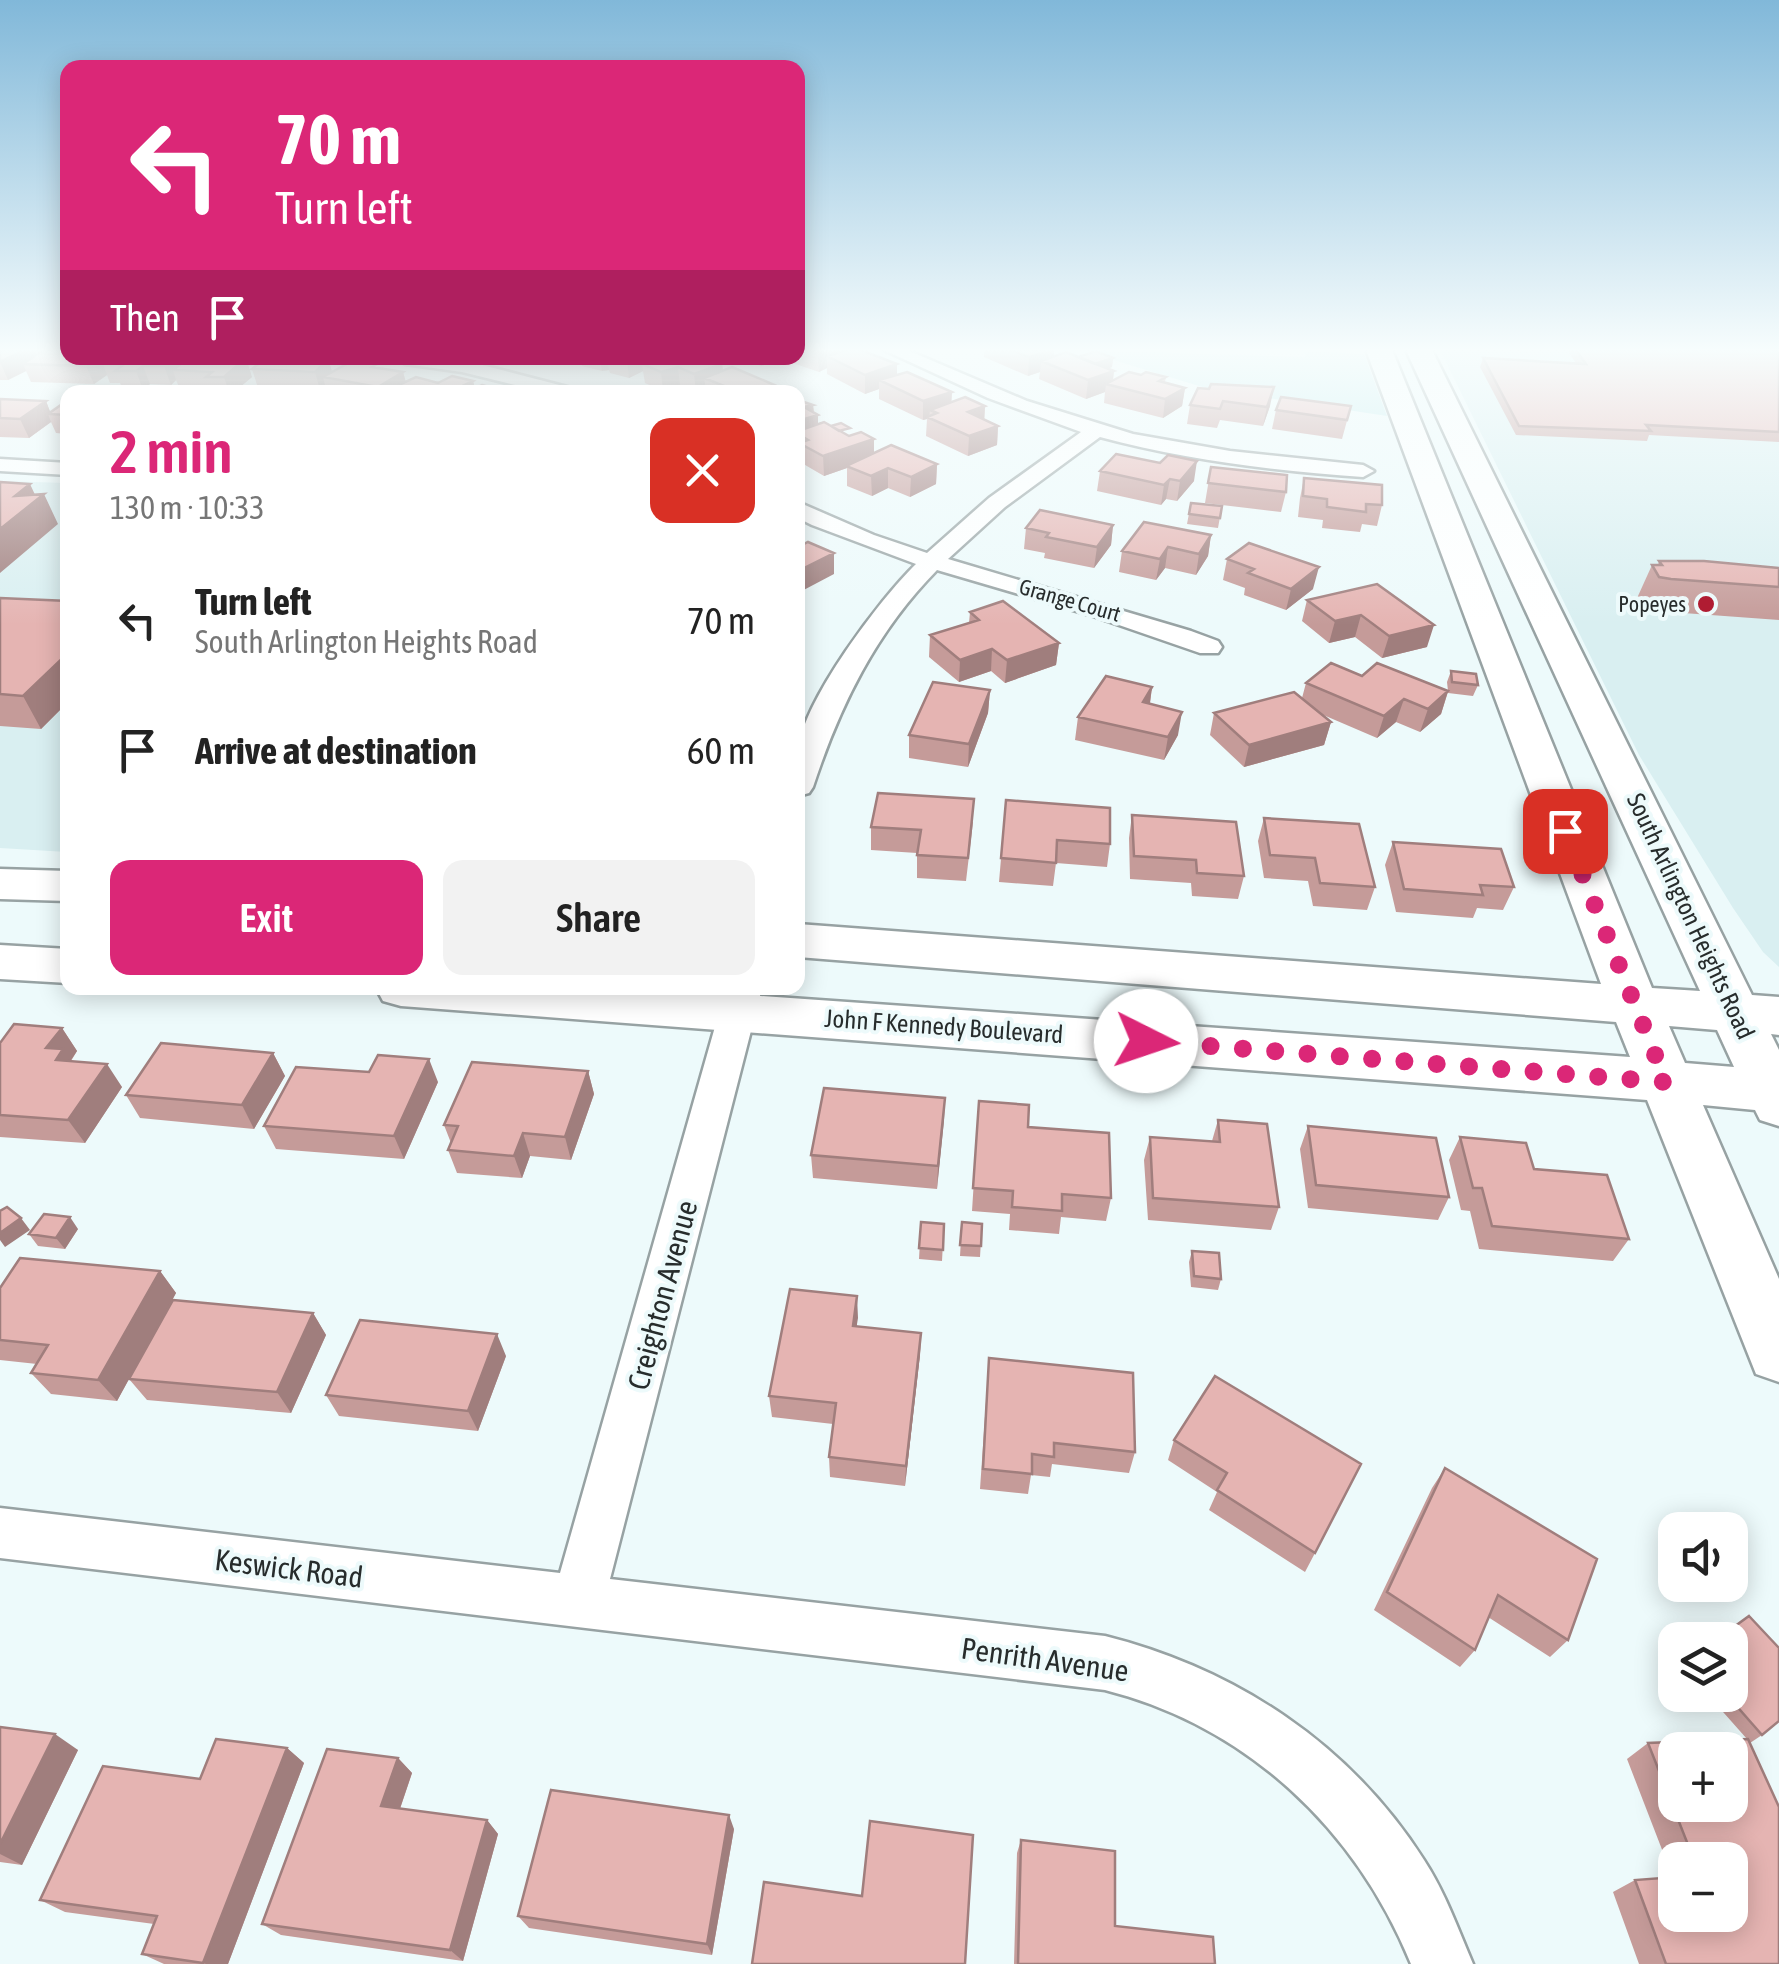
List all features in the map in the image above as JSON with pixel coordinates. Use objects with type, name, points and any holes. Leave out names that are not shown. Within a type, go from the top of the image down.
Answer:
[{"type":"main road","points":[[1415,442],[1634,1004],[1779,1353]]},
{"type":"main road","name":"South Arlington Heights Road","points":[[1466,442],[1758,1014],[1777,1096]]},
{"type":"main road","points":[[0,884],[60,886]]},
{"type":"main road","points":[[805,942],[1758,1014]]},
{"type":"main road","points":[[0,962],[60,966]]},
{"type":"main road","name":"John F Kennedy Boulevard","points":[[618,995],[742,999],[1666,1082],[1777,1096]]},
{"type":"street","points":[[805,761],[845,672],[889,607],[928,560],[976,516],[1081,442]]},
{"type":"street","points":[[1150,442],[1228,457],[1363,471]]},
{"type":"street","points":[[0,465],[60,468]]},
{"type":"street","name":"Grange Court","points":[[805,513],[928,560],[1135,618],[1209,647]]},
{"type":"street","name":"Creighton Avenue","points":[[578,1602],[742,999]]},
{"type":"street","name":"Keswick Road","points":[[0,1533],[578,1602]]},
{"type":"street","name":"Penrith Avenue","points":[[578,1602],[1104,1663],[1164,1679],[1236,1715],[1292,1754],[1358,1820],[1403,1880],[1442,1964]]},
{"type":"shaded area","points":[[1485,442],[1779,442],[1779,967],[1763,952],[1733,908],[1639,755]]},
{"type":"shaded area","points":[[0,481],[60,483],[60,852],[0,848]]},
{"type":"building","points":[[805,442],[866,442],[823,456],[805,446]]},
{"type":"building","points":[[891,445],[937,464],[911,477],[888,468],[871,476],[846,466]]},
{"type":"building","points":[[1116,454],[1160,463],[1168,455],[1197,461],[1180,481],[1170,479],[1164,485],[1100,471]]},
{"type":"building","points":[[1211,467],[1287,475],[1286,492],[1208,483]]},
{"type":"building","points":[[1304,478],[1382,485],[1382,505],[1366,504],[1366,512],[1327,507],[1327,499],[1303,496]]},
{"type":"building","points":[[0,482],[30,484],[15,496],[44,494],[0,529]]},
{"type":"building","points":[[1191,503],[1222,506],[1220,518],[1189,514]]},
{"type":"building","points":[[1040,510],[1113,525],[1097,547],[1046,537],[1049,533],[1026,528]]},
{"type":"building","points":[[1144,522],[1211,535],[1199,554],[1168,547],[1160,559],[1122,551]]},
{"type":"building","points":[[808,542],[834,553],[805,568]]},
{"type":"building","points":[[1249,543],[1319,567],[1291,589],[1248,573],[1254,569],[1227,559]]},
{"type":"building","points":[[1659,561],[1779,568],[1779,587],[1659,577],[1652,565],[1662,565]]},
{"type":"building","points":[[1377,584],[1434,625],[1389,636],[1361,615],[1335,621],[1307,600]]},
{"type":"building","points":[[0,598],[60,601],[60,661],[23,696],[0,694]]},
{"type":"building","points":[[1003,601],[1059,643],[1007,660],[992,649],[960,660],[930,635],[979,620],[970,612]]},
{"type":"building","points":[[1331,663],[1362,676],[1377,663],[1448,691],[1428,709],[1404,699],[1384,716],[1306,683]]},
{"type":"building","points":[[1451,671],[1476,674],[1478,685],[1452,682]]},
{"type":"building","points":[[1106,676],[1152,687],[1143,702],[1182,712],[1168,737],[1078,717]]},
{"type":"building","points":[[933,682],[990,690],[969,744],[909,735]]},
{"type":"building","points":[[1294,692],[1331,722],[1249,745],[1214,713]]},
{"type":"building","points":[[878,793],[974,799],[968,858],[917,855],[921,830],[871,827]]},
{"type":"building","points":[[1006,800],[1110,808],[1110,844],[1057,840],[1056,863],[1001,858]]},
{"type":"building","points":[[1132,815],[1236,822],[1244,876],[1197,873],[1196,860],[1134,856]]},
{"type":"building","points":[[1264,818],[1359,824],[1375,887],[1320,883],[1315,858],[1270,855]]},
{"type":"building","points":[[1393,842],[1501,849],[1514,887],[1480,885],[1483,895],[1404,889]]},
{"type":"building","points":[[14,1024],[62,1028],[46,1048],[63,1049],[56,1060],[107,1064],[68,1120],[0,1115],[0,1043]]},
{"type":"building","points":[[161,1043],[273,1053],[242,1105],[126,1095]]},
{"type":"building","points":[[378,1055],[429,1059],[394,1136],[264,1126],[296,1067],[369,1072]]},
{"type":"building","points":[[472,1062],[588,1071],[565,1137],[523,1133],[514,1156],[448,1150],[458,1126],[444,1125]]},
{"type":"building","points":[[824,1088],[945,1098],[938,1166],[811,1155]]},
{"type":"building","points":[[979,1101],[1029,1105],[1028,1127],[1109,1133],[1111,1198],[1062,1194],[1062,1211],[1012,1207],[1013,1191],[973,1188]]},
{"type":"building","points":[[1218,1120],[1267,1124],[1279,1207],[1153,1198],[1150,1137],[1220,1142]]},
{"type":"building","points":[[1308,1126],[1436,1138],[1449,1197],[1316,1185]]},
{"type":"building","points":[[1460,1137],[1526,1143],[1534,1169],[1607,1175],[1629,1239],[1492,1226],[1482,1188],[1473,1188]]},
{"type":"building","points":[[7,1207],[21,1218],[0,1233],[0,1211]]},
{"type":"building","points":[[44,1214],[70,1217],[56,1238],[29,1234]]},
{"type":"building","points":[[921,1222],[944,1224],[943,1250],[919,1248]]},
{"type":"building","points":[[962,1222],[982,1224],[981,1246],[960,1245]]},
{"type":"building","points":[[1192,1251],[1219,1253],[1221,1279],[1194,1276]]},
{"type":"building","points":[[20,1258],[160,1271],[98,1380],[31,1373],[48,1345],[0,1340],[0,1288]]},
{"type":"building","points":[[790,1289],[857,1296],[853,1326],[921,1333],[906,1466],[829,1457],[836,1403],[769,1396]]},
{"type":"building","points":[[173,1300],[313,1313],[277,1392],[129,1379]]},
{"type":"building","points":[[360,1320],[497,1334],[468,1411],[326,1395]]},
{"type":"building","points":[[989,1358],[1133,1373],[1135,1452],[1054,1443],[1054,1457],[1032,1454],[1032,1474],[983,1469]]},
{"type":"building","points":[[1215,1376],[1361,1464],[1315,1553],[1217,1490],[1227,1473],[1174,1440]]},
{"type":"building","points":[[1445,1468],[1597,1559],[1568,1640],[1498,1595],[1475,1650],[1387,1592]]},
{"type":"building","points":[[1749,1616],[1779,1648],[1779,1721],[1762,1735],[1742,1712],[1748,1712],[1748,1622],[1741,1622]]},
{"type":"building","points":[[0,1727],[55,1734],[0,1844]]},
{"type":"building","points":[[216,1739],[287,1748],[203,1963],[142,1954],[157,1916],[40,1900],[103,1766],[200,1779]]},
{"type":"building","points":[[1748,1739],[1779,1807],[1779,1964],[1666,1964],[1635,1880],[1658,1878],[1658,1932],[1748,1932],[1748,1842],[1687,1842],[1679,1822],[1748,1822]]},
{"type":"building","points":[[1648,1743],[1658,1743],[1658,1768]]},
{"type":"building","points":[[327,1749],[398,1758],[381,1806],[487,1820],[450,1950],[262,1924]]},
{"type":"building","points":[[551,1790],[729,1815],[707,1944],[518,1916]]},
{"type":"building","points":[[870,1821],[973,1835],[965,1964],[752,1964],[764,1882],[862,1896]]},
{"type":"building","points":[[1021,1840],[1115,1851],[1115,1926],[1213,1937],[1215,1964],[1018,1964]]},
{"type":"place","name":"Popeyes","points":[[1706,604]]},
{"type":"route","points":[[1146,1041],[1666,1082],[1565,831]]}]
